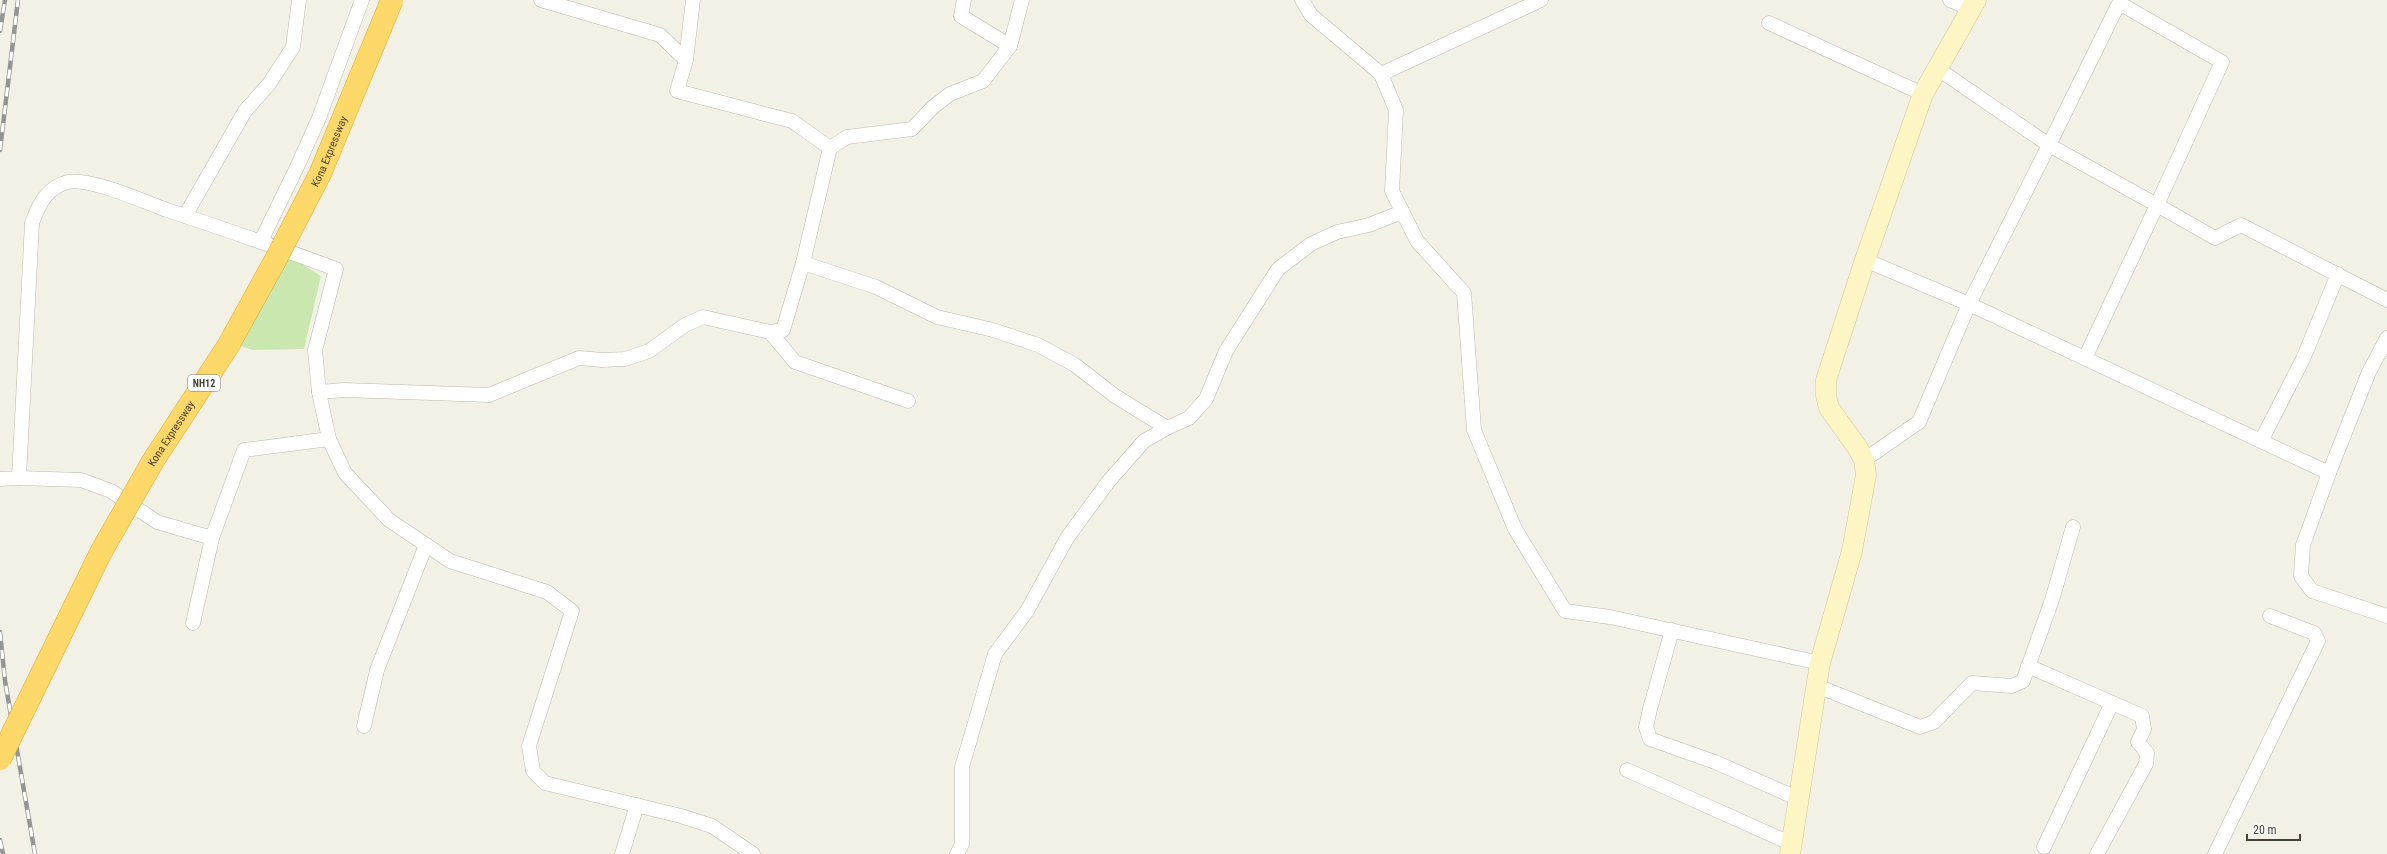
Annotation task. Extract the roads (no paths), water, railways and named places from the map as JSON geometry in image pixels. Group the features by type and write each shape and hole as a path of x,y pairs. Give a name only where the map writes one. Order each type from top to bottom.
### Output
{"highway":[{"name":"Kona Expressway","path":"0,759 101,552 153,461 228,346 276,259 320,174 392,0"}],"main road":[{"path":"1791,849 1820,663 1853,544 1866,476 1864,460 1857,447 1829,408 1826,395 1826,380 1865,260 1923,94 1974,5"}],"street":[{"path":"185,216 245,111 269,84 293,47 299,0"},
{"path":"261,241 319,118 362,0"},
{"path":"541,0 660,35 686,60"},
{"path":"693,0 686,60 676,91 792,121 830,148"},
{"path":"964,0 961,16 1010,46"},
{"path":"320,392 344,390 489,395 579,358 602,360 625,359 649,351 685,325 703,317 770,332 783,330 803,263 830,148 847,137 912,129 933,107 950,94 983,81 1010,46 1022,0"},
{"path":"1302,0 1311,15 1381,74 1396,110 1392,191 1418,241 1464,293 1474,430 1515,529 1566,611 1610,617 1820,663"},
{"path":"1381,74 1541,0"},
{"path":"1950,0 1974,5"},
{"path":"1864,460 1919,422 1969,304 2120,1 2222,62 2085,358"},
{"path":"1768,23 1923,94"},
{"path":"1938,69 2049,145 2215,238 2241,225 2387,300"},
{"path":"19,478 32,223 39,204 52,189 69,182 94,184 261,241 336,269 322,315 315,350 320,392 329,439 345,473 389,520 450,561 547,592 572,611 529,746 533,771 545,784 681,816 712,826 753,854"},
{"path":"957,854 962,844 962,767 995,654 1027,611 1068,538 1108,482 1144,441 1189,418 1206,399 1226,351 1278,269 1311,244 1337,232 1368,225 1402,212"},
{"path":"1865,260 1969,304 2329,473"},
{"path":"803,263 876,287 937,317 993,330 1038,345 1075,365 1115,396 1167,428"},
{"path":"2261,441 2303,359 2338,274"},
{"path":"770,332 795,362 908,401"},
{"path":"2387,338 2369,372 2329,473 2303,545 2301,576 2312,591 2387,616"},
{"path":"193,623 212,538 244,450 329,439"},
{"path":"0,479 19,478 81,480 111,490 157,522 212,538"},
{"path":"1817,686 1920,727 1934,722 1972,683 2012,686 2023,681 2052,600 2073,527"},
{"path":"364,726 376,670 426,545"},
{"path":"2215,854 2318,641 2314,633 2270,616"},
{"path":"1672,630 1646,727 1650,740 1714,762 1799,798"},
{"path":"2028,666 2142,716 2144,729 2138,742 2147,753 2146,764 2098,854"},
{"path":"2044,847 2112,703"},
{"path":"1627,770 1791,849"},
{"path":"622,854 637,805"}],"railway":[{"path":"0,31 5,0"},
{"path":"0,150 18,0"},
{"path":"0,632 5,681 35,854"},
{"path":"0,840 3,854"}]}
